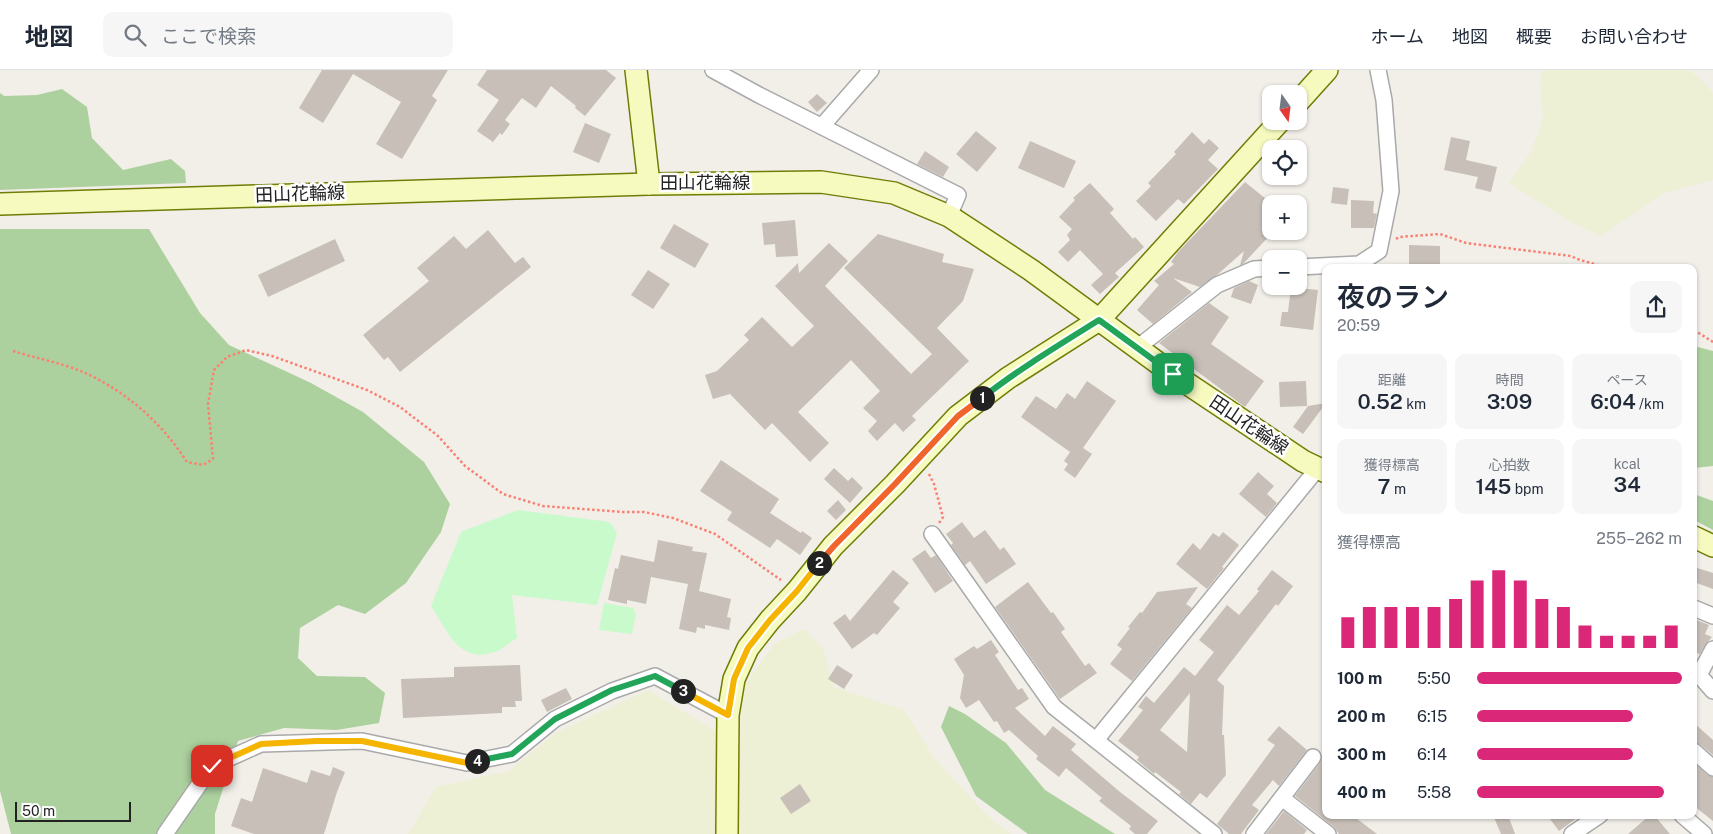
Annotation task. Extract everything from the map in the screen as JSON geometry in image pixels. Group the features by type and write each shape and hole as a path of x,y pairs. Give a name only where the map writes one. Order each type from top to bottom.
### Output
{"main road":[{"path":"636,70 649,184"},
{"path":"1308,91 1327,70"},
{"path":"727,834 728,715 734,679 748,648 834,546 958,416 1050,350 1099,320 1272,130"},
{"name":"田山花輪線","path":"0,204 649,184 821,182 894,193 949,216 1031,270 1173,374 1303,461 1322,470"},
{"path":"1697,539 1713,546"}],"street":[{"path":"713,70 958,194 949,216"},
{"path":"822,126 871,70"},
{"path":"1359,264 1379,251 1391,191 1384,100 1378,70"},
{"path":"1307,267 1322,266"},
{"path":"1138,348 1217,285 1254,269 1262,269"},
{"path":"1096,740 1322,470"},
{"path":"932,534 1054,707 1214,834"},
{"path":"1697,609 1713,616"},
{"path":"1713,649 1699,675 1713,691"},
{"path":"165,834 212,766 261,744 362,741 467,763 512,754 555,719 612,690 655,676 728,715"},
{"path":"1697,754 1713,768"},
{"path":"1254,834 1313,757"},
{"path":"1282,798 1328,834"},
{"path":"1572,834 1594,819"},
{"path":"1687,819 1704,834"}],"path":[{"path":"1379,251 1399,236 1440,234 1466,243 1571,256 1594,264"},
{"path":"1697,332 1713,342"},
{"path":"13,351 83,372 124,395 152,418 177,445 187,462 203,465 213,459 208,404 214,370 227,357 246,350 272,356 367,390 400,408 438,436 465,466 503,494 543,506 644,512 673,518 714,534 797,591"},
{"path":"920,457 934,484 943,518 932,534"}],"green space":[{"path":"1543,70 1689,70 1699,77 1713,93 1713,180 1664,193 1601,236 1569,221 1509,183 1530,153 1543,120 1540,80"},
{"path":"62,89 87,107 92,138 123,170 171,159 185,171 186,183 0,190 0,93 4,96 37,95"},
{"path":"0,229 149,229 200,313 229,345 311,383 363,412 424,462 450,504 441,532 406,583 365,614 338,605 300,628 298,658 317,676 365,677 385,693 379,723 337,730 284,728 238,741 215,814 215,834 11,834 0,791"},
{"path":"1697,347 1713,351 1713,466 1697,468"},
{"path":"1697,495 1713,501 1713,530 1697,522"},
{"path":"518,510 610,522 617,533 597,605 512,595 517,638 497,651 473,654 456,644 431,606 461,532"},
{"path":"604,603 633,608 636,614 632,634 599,630"},
{"path":"804,629 823,648 834,687 904,710 935,759 993,821 1011,834 736,834 736,763 742,689 774,644"},
{"path":"648,690 717,732 716,834 408,834 436,787 509,771 557,732"},
{"path":"949,706 965,714 1006,743 1045,790 1115,834 1028,834 976,796 941,727"}],"building":[{"path":"322,70 448,70 432,96 437,100 402,159 376,144 401,102 353,74 323,123 299,108"},
{"path":"487,70 606,70 616,78 585,116 575,108 576,106 551,86 536,108 522,98 505,120 510,124 502,135 500,133 493,142 477,131 499,100 477,85"},
{"path":"817,94 827,103 817,112 808,102"},
{"path":"585,123 611,134 599,163 573,152"},
{"path":"976,131 997,148 977,172 956,154"},
{"path":"1192,132 1204,144 1209,139 1219,148 1208,160 1218,169 1184,204 1178,199 1156,221 1136,201 1151,186 1148,183 1176,154 1174,152"},
{"path":"1451,137 1470,141 1466,160 1497,167 1491,192 1475,188 1478,177 1444,170"},
{"path":"1030,141 1076,161 1064,188 1018,168"},
{"path":"925,151 949,167 943,177 917,164"},
{"path":"1245,182 1262,196 1262,240 1265,240 1243,264 1240,265 1244,251 1200,287 1173,278 1192,292 1153,324 1137,310 1159,285 1154,281 1174,264 1171,262 1178,252"},
{"path":"1090,183 1114,209 1110,213 1133,239 1135,237 1144,247 1115,273 1119,277 1100,294 1091,285 1103,274 1080,250 1068,262 1058,252 1070,240 1067,235 1072,229 1059,217 1075,200 1073,198"},
{"path":"1333,187 1349,189 1347,205 1331,203"},
{"path":"1351,200 1374,201 1373,213 1377,214 1374,228 1351,228"},
{"path":"795,220 798,256 776,257 775,244 764,245 762,223"},
{"path":"674,224 709,244 695,268 660,248"},
{"path":"488,230 515,263 523,257 531,267 400,372 388,357 384,360 363,335 429,281 417,268 454,236 466,249"},
{"path":"878,234 944,254 942,262 974,269 963,301 937,328 969,361 912,416 916,420 903,432 895,423 877,441 868,431 877,421 863,408 880,391 851,360 798,412 829,443 810,462 772,423 765,430 730,394 713,399 705,375 717,371 749,340 744,335 762,317 792,347 814,326 775,286 798,263 799,273 829,243 848,261 825,286 911,374 932,354 844,268"},
{"path":"335,239 345,261 268,297 258,275"},
{"path":"1409,245 1440,246 1440,264 1409,264"},
{"path":"648,270 670,284 653,309 631,295"},
{"path":"1249,281 1258,285 1251,304 1231,297 1234,288"},
{"path":"1307,289 1318,290 1313,330 1280,326 1282,312 1288,312 1290,295 1307,295"},
{"path":"1209,303 1229,317 1211,344 1264,381 1245,407 1159,343"},
{"path":"1087,381 1116,401 1083,448 1092,454 1075,478 1064,470 1068,464 1064,461 1070,452 1021,417 1036,396 1056,409 1067,393 1075,399"},
{"path":"1306,381 1307,406 1280,407 1279,382"},
{"path":"1322,404 1322,408 1303,434 1293,427 1308,406"},
{"path":"721,460 779,499 770,513 812,538 800,555 777,539 770,548 727,520 732,512 700,491"},
{"path":"834,468 848,481 852,477 863,488 850,503 824,479"},
{"path":"1258,472 1274,486 1267,494 1277,503 1266,517 1239,494"},
{"path":"838,500 846,510 836,520 827,511"},
{"path":"962,522 974,538 985,530 1000,550 1004,547 1016,564 986,584 970,561 965,565 946,534"},
{"path":"1223,532 1239,545 1207,589 1176,564 1193,543 1200,550 1213,533 1219,537"},
{"path":"658,540 693,547 692,551 707,553 699,591 731,599 727,617 731,618 729,630 705,625 705,629 697,627 696,633 679,629 688,584 651,577 646,604 627,600 627,604 608,600 615,568 618,569 621,555 654,562"},
{"path":"925,550 931,558 936,555 953,581 935,593 912,559"},
{"path":"1697,568 1713,573 1713,589 1697,583"},
{"path":"893,570 909,583 893,602 900,608 877,635 874,633 852,649 833,623 845,614 850,621"},
{"path":"1272,570 1293,586 1278,606 1276,604 1217,680 1224,686 1222,735 1224,735 1226,775 1207,798 1200,793 1191,804 1179,794 1181,792 1155,772 1154,774 1137,760 1139,757 1118,741 1143,710 1138,707 1146,696 1154,703 1184,667 1195,676 1214,652 1199,640 1227,605 1239,615 1259,591 1257,589","holes":["1190,693 1187,752 1160,730"]},
{"path":"1028,582 1065,629 1061,632 1085,666 1089,663 1097,673 1060,699 995,607"},
{"path":"1198,587 1186,604 1192,608 1132,681 1110,664 1122,649 1117,645 1130,628 1128,627 1140,612 1142,613 1157,592"},
{"path":"1697,620 1709,625 1705,634 1712,637 1700,654 1697,653"},
{"path":"991,640 999,652 995,655 1018,690 1022,688 1029,699 1015,708 1045,736 1053,726 1076,744 1071,750 1120,792 1158,821 1147,834 1135,834 1129,829 1131,826 1099,801 1102,798 1066,768 1059,777 1036,759 1038,756 1009,730 1004,733 997,721 994,722 979,700 966,708 960,698 964,675 954,659 974,646 977,649"},
{"path":"520,665 522,701 515,701 516,707 502,707 502,713 403,718 401,679 454,677 454,667"},
{"path":"837,665 853,675 844,689 828,679"},
{"path":"566,688 572,699 547,712 541,700"},
{"path":"1279,726 1307,750 1279,786 1273,780 1252,805 1259,810 1241,834 1229,834 1217,824 1275,745 1267,740"},
{"path":"1697,726 1713,740 1713,755 1697,743"},
{"path":"1322,759 1322,817 1295,796"},
{"path":"1697,766 1707,775 1713,777 1713,821 1697,808"},
{"path":"333,767 345,772 324,834 254,834 231,826 241,798 252,802 263,768 307,783 311,770 330,776"},
{"path":"800,784 811,801 791,814 780,798"},
{"path":"1284,811 1307,830 1304,834 1266,834"},
{"path":"1324,819 1357,819 1377,834 1339,834"},
{"path":"1495,819 1509,819 1515,834 1501,834"},
{"path":"1550,819 1576,819 1559,831"},
{"path":"1645,819 1657,819 1670,834 1628,834"}],"route":[{"path":"212,766 261,744 316,741 362,741 467,763 512,754 555,719 612,690 655,676 728,715 734,679 748,648 834,546 958,416 1008,378 1099,320 1173,374"}]}
